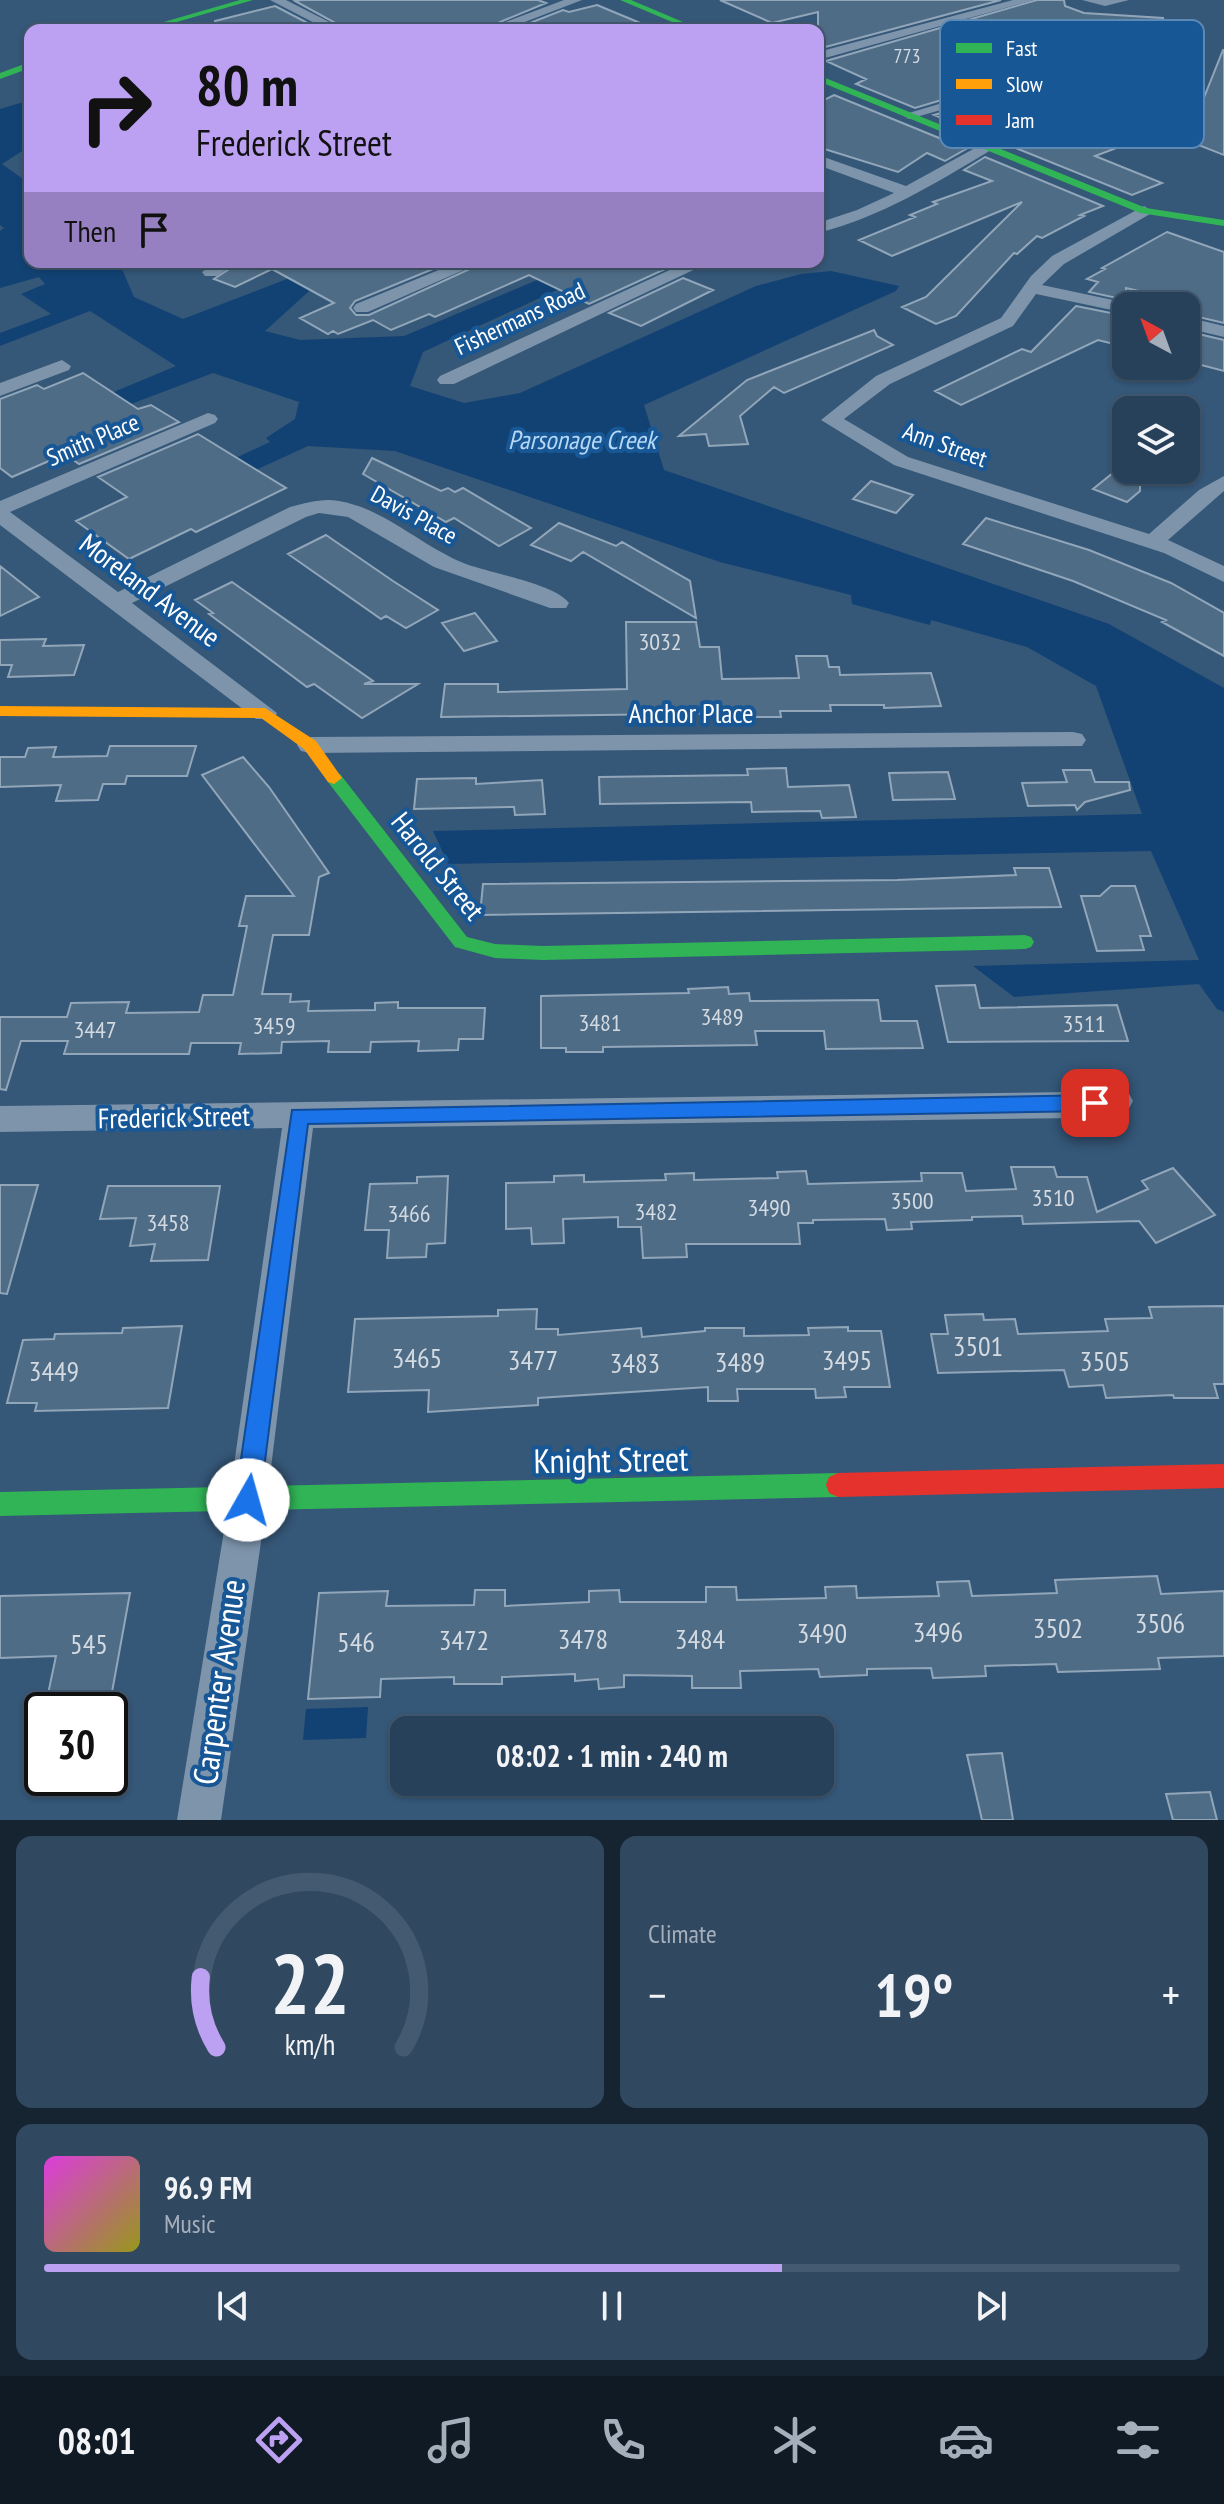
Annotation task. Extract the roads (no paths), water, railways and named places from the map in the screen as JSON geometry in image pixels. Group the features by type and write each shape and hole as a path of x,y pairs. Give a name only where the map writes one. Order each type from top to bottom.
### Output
{"street":[{"path":"162,24 249,0"},
{"path":"276,0 326,24"},
{"path":"508,24 576,0"},
{"path":"624,0 683,24"},
{"path":"953,20 1028,0"},
{"path":"1088,0 1123,0"},
{"path":"824,54 940,23"},
{"path":"0,76 24,67"},
{"path":"824,82 940,128"},
{"path":"909,115 940,106"},
{"path":"824,226 856,218 984,148"},
{"path":"988,148 1144,211 1224,223"},
{"path":"824,162 907,192"},
{"name":"Ann Street","path":"1144,211 1058,260 1037,280 1007,322 883,380 831,420 901,461 1172,548 1224,575"},
{"path":"211,272 218,268"},
{"path":"362,308 459,268"},
{"name":"Fishermans Road","path":"447,380 688,268"},
{"path":"1033,288 1112,305"},
{"path":"1200,326 1224,332"},
{"path":"0,390 62,366"},
{"name":"Smith Place","path":"0,509 208,419"},
{"path":"1152,543 1206,494 1224,482"},
{"name":"Davis Place","path":"116,602 298,512 322,505 363,514 441,562 527,588 558,603"},
{"name":"Moreland Avenue","path":"0,515 265,713"},
{"path":"0,711 265,713"},
{"name":"Harold Street","path":"265,713 310,745 367,824 461,942 470,947 489,951 594,951 1025,942"},
{"name":"Anchor Place","path":"310,745 1073,740"},
{"name":"Frederick Street","path":"0,1119 1074,1105 1117,1101"},
{"name":"Carpenter Avenue","path":"199,1820 248,1500 299,1116"},
{"name":"Knight Street","path":"0,1504 1224,1476"}],"water":[{"name":"Parsonage Creek","path":"24,102 24,150 2,164 24,180 24,268 124,268 122,269 134,297 183,319 315,268 327,268 317,284 265,331 300,340 404,336 566,268 605,268 423,352 410,386 464,403 520,393 756,286 801,274 831,271 899,286 896,291 644,405 664,470 1109,624 1224,688 1224,1012 1217,1009 1199,984 1014,997 973,966 1199,960 1151,851 448,864 433,831 1142,814 1096,686 1027,647 931,620 930,625 852,604 851,595 720,562 395,451 308,446 142,522 125,509 270,442 266,438 295,419 299,402 213,373 46,436 30,427 176,366 90,311 0,346 0,333 51,314 21,294 45,284 39,277 0,288 0,231 4,228 0,225 0,109"},
{"path":"368,1707 366,1738 303,1740 306,1709"}]}
